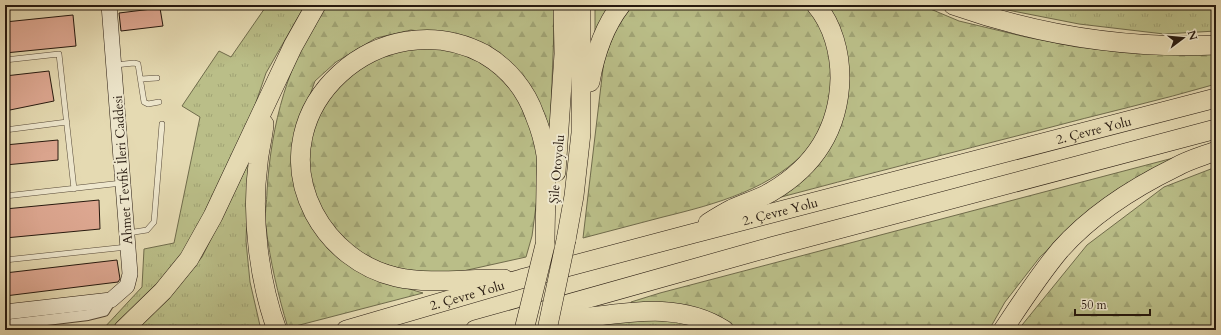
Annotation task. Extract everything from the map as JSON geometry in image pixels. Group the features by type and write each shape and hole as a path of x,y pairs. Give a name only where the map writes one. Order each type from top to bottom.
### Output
{"highway":[{"path":"123,330 163,292 189,259 213,216 266,107 293,46 316,5"},
{"name":"Şile Otoyolu","path":"524,330 545,245 555,188 564,54 563,5"},
{"name":"Şile Otoyolu","path":"547,330 574,196 581,133 581,5"},
{"path":"581,133 595,54 612,17 621,5"},
{"path":"691,234 730,210 771,192 799,171 819,150 835,118 840,92 840,62 833,36 816,5"},
{"path":"953,5 1024,27 1086,38 1140,45 1216,45"},
{"path":"521,280 480,278 443,282 395,277 363,264 336,244 325,231 309,202 302,169 302,140 307,122 322,91 341,69 358,56 376,46 402,38 429,37 449,40 465,44 493,59 513,77 524,91 540,130 546,156 545,245"},
{"name":"2. Çevre Yolu","path":"346,330 521,280 691,234 1216,98"},
{"path":"266,107 264,129 257,164 255,224 260,263 276,326"},
{"path":"475,330 771,247 1216,129"},
{"path":"1003,330 1022,301 1060,250 1094,218 1132,192 1177,166 1216,151"},
{"path":"498,324 645,311 693,316 724,330"}],"street":[{"name":"Ahmet Tevfik İleri Caddesi","path":"110,6 130,274 127,286 111,300"},
{"path":"5,312 111,300"},
{"path":"5,325 88,316 104,311 111,300"}],"lane":[{"path":"5,60 59,54 74,189"},
{"path":"114,65 136,63 139,68 144,102 148,104 159,102"},
{"path":"141,80 157,78"},
{"path":"5,130 67,122"},
{"path":"5,260 127,240 147,230 154,222 162,124"},
{"path":"5,196 123,183"}],"green space":[{"path":"267,5 305,5 266,73 253,111 186,253 114,330 99,330 103,329 142,287 144,249 174,243 200,117 182,106 219,51 231,57"},
{"path":"327,5 555,5 550,132 462,37 411,30 376,38 336,62 315,81 302,117 300,194 389,283 423,293 288,328 275,278 265,222 269,166 277,117 292,70 313,26"},
{"path":"595,5 611,5 595,37"},
{"path":"632,5 803,5 818,22 828,43 834,77 830,103 820,133 811,146 796,161 761,184 743,193 723,200 583,238 604,60 617,26"},
{"path":"826,5 921,5 959,21 1026,37 1077,47 1120,52 1171,54 1216,53 1216,84 770,200 845,102"},
{"path":"982,5 1216,5 1216,31 1164,34 1079,24"},
{"path":"436,44 491,64 515,91 533,126 541,168 532,236 526,257 454,273 411,272 372,260 340,239 320,212 311,183 309,156 312,133 328,96 375,54"},
{"path":"1177,157 1094,207 1040,257 1005,302 989,330 735,330 726,323 632,305 631,302 660,293"},
{"path":"249,162 246,241 250,282 261,330 134,330 170,296 202,257"},
{"path":"1216,167 1216,330 1018,330 1087,245 1164,187"},
{"path":"676,319 711,330 560,330 560,328 614,321"}],"building":[{"path":"160,8 163,26 121,31 119,13"},
{"path":"73,15 76,46 5,53 5,22"},
{"path":"49,71 54,101 5,111 5,76"},
{"path":"58,140 58,160 5,165 5,145"},
{"path":"99,200 100,229 5,238 5,209"},
{"path":"117,260 120,279 118,282 5,296 5,273"}]}
